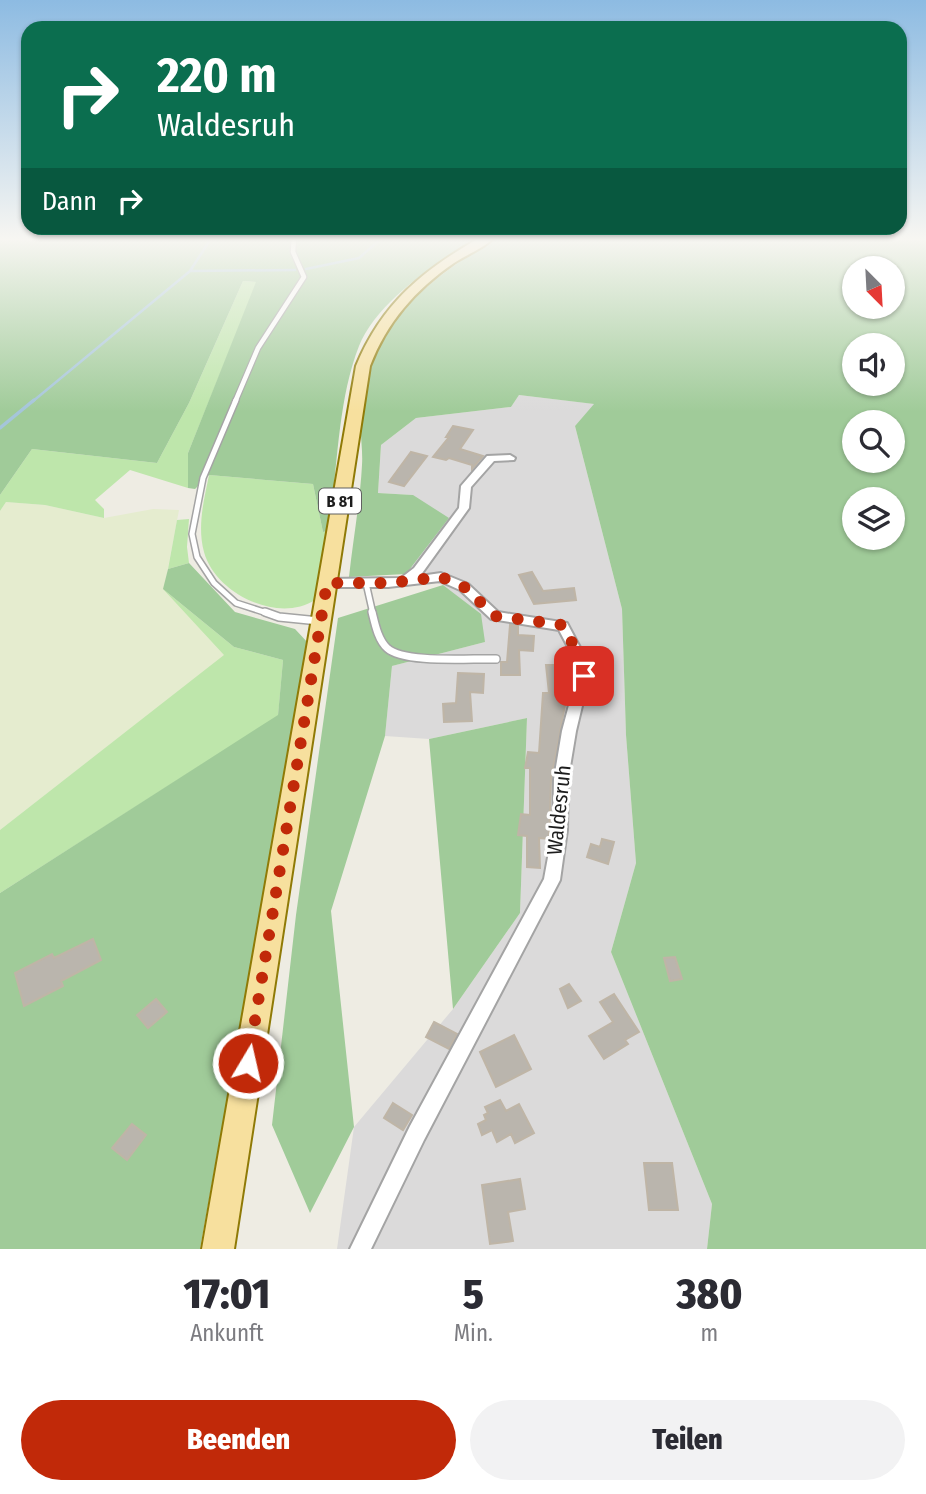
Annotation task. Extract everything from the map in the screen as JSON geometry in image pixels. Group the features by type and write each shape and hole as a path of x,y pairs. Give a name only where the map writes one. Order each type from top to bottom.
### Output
{"main road":[{"name":"B 81","path":"218,1249 358,388 373,340 406,295"}],"street":[{"path":"404,580 418,571 464,508 466,486 491,458 510,458"},
{"name":"Waldesruh","path":"327,583 441,577 464,587 495,616 563,625 585,668 569,731 561,779 560,830 552,880 417,1133 360,1249"}],"lane":[{"path":"292,295 258,348 203,478 192,534 197,557 214,583 236,603 279,617 321,621"},
{"path":"366,583 379,635 387,649 405,656 496,659"}],"shaded area":[{"path":"519,395 595,404 575,426 622,609 626,735 636,863 611,952 712,1204 707,1249 337,1249 354,1127 453,1009 520,913 527,718 429,739 385,736 392,666 485,642 443,585 406,574 413,495 378,493 381,445 416,418 511,407"}],"green space":[{"path":"0,295 237,295 189,403 157,463 32,449 0,495"},
{"path":"237,295 252,295 188,453 188,488 130,470 95,500 104,509 104,518 45,505 6,502 0,511 0,495 32,449 157,463 189,403"},
{"path":"251,295 398,295 368,329 352,366 340,428 328,531 323,532 313,484 209,475 195,489 188,488 188,453"},
{"path":"419,295 842,295 842,319 905,319 905,295 926,295 926,1249 707,1249 712,1204 611,952 636,863 626,735 622,609 575,426 594,404 519,395 511,407 416,418 381,445 378,493 413,495 449,518 406,574 349,577 361,479 361,422 366,388 374,359 387,333"},
{"path":"209,475 313,484 323,532 328,531 315,600 300,607 266,606 234,592 221,580 210,567 202,542 202,513"},
{"path":"6,502 45,505 104,518 153,509 179,510 164,589 225,655 0,830 0,511"},
{"path":"189,519 189,563 168,569 177,520"},
{"path":"189,563 235,612 295,629 309,644 200,1249 0,1249 0,893 278,715 283,660 234,647 163,589 168,569"},
{"path":"443,585 481,614 485,642 392,666 385,736 331,911 354,1127 310,1213 272,1125 296,915 338,618"},
{"path":"163,589 234,647 283,660 278,716 0,893 0,830 224,655"},
{"path":"527,718 520,913 453,1009 429,739"}],"building":[{"path":"453,426 473,430 460,449 483,456 472,469 472,465 449,458 446,460 433,457 449,437 446,437"},
{"path":"411,452 427,456 404,486 389,482"},
{"path":"532,572 543,591 574,588 576,600 534,604 519,575"},
{"path":"510,625 518,626 518,635 534,636 533,651 519,650 520,675 501,675 501,662 507,662"},
{"path":"546,665 568,665 570,679 551,779 549,839 539,838 540,868 527,867 527,836 518,835 521,814 530,815 530,768 525,768 528,752 539,753 543,693 549,693"},
{"path":"458,673 484,674 483,693 470,692 472,721 444,722 443,704 456,703"},
{"path":"602,839 614,842 608,864 587,857 591,844 600,847"},
{"path":"93,939 101,960 61,981 63,986 24,1006 15,973 52,954 54,958"},
{"path":"675,957 682,979 670,981 664,958"},
{"path":"569,984 581,1001 568,1008 560,989"},
{"path":"614,994 639,1032 625,1040 628,1044 604,1059 589,1036 613,1022 600,1002"},
{"path":"156,999 167,1012 148,1028 137,1015"},
{"path":"434,1022 457,1034 449,1049 426,1037"},
{"path":"514,1035 531,1069 496,1087 480,1052"},
{"path":"500,1100 506,1111 519,1104 534,1133 515,1143 511,1134 497,1142 492,1130 482,1135 478,1124 486,1120 484,1115 488,1113 485,1107"},
{"path":"393,1103 412,1115 403,1130 384,1118"},
{"path":"132,1124 146,1135 127,1160 112,1148"},
{"path":"644,1163 672,1163 678,1210 649,1210"},
{"path":"520,1179 525,1209 508,1212 513,1241 490,1244 482,1185"}],"waterway":[{"path":"32,402 161,295"},
{"path":"0,428 34,400"}],"route":[{"path":"248,1063 327,583 388,583 441,577 464,587 495,616 563,625 585,668 584,676"}]}
